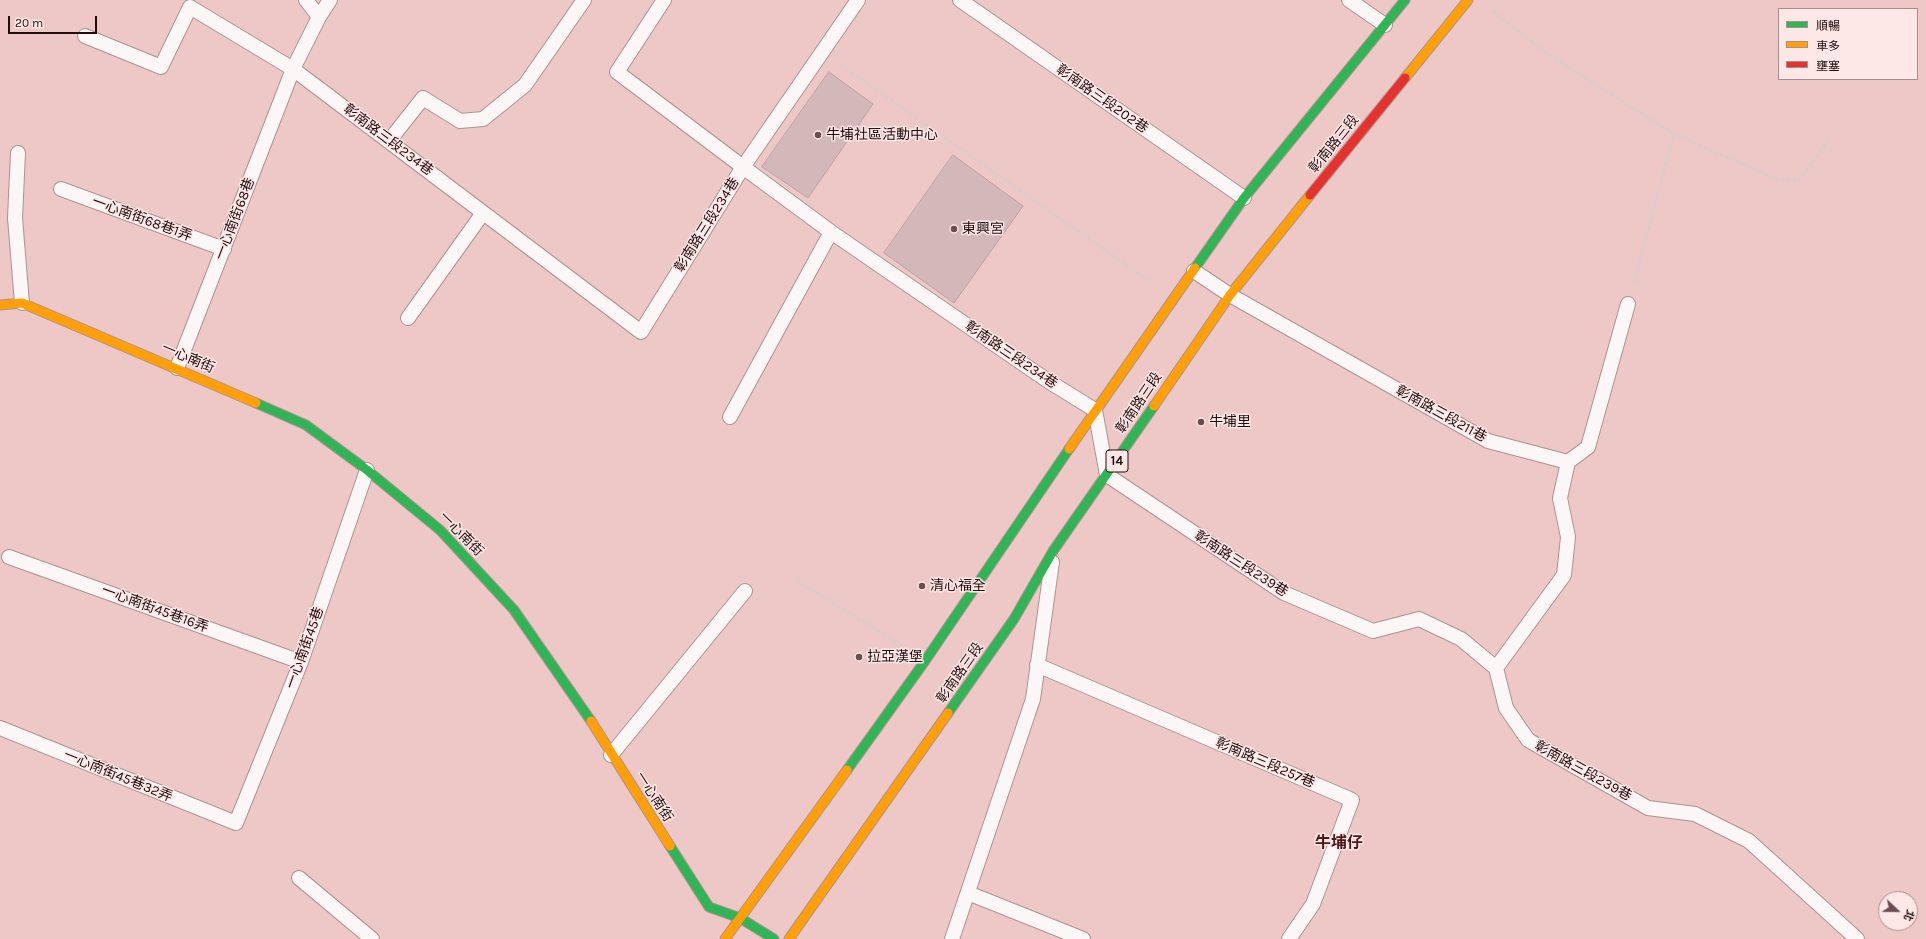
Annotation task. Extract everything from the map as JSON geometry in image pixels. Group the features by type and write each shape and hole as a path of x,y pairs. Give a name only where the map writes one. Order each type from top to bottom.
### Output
{"main road":[{"path":"725,939 925,660 1095,410 1244,198 1405,0"},
{"name":"彰南路三段","path":"789,939 1014,619 1053,551 1230,295 1468,0"},
{"name":"一心南街","path":"0,304 22,303 177,368 306,425 367,470 440,530 514,610 575,697 709,907 740,918 774,939"}],"lane":[{"path":"306,0 319,17"},
{"name":"一心南街68巷","path":"177,368 293,69 319,17 330,0"},
{"path":"389,141 423,98 460,121 483,119 525,85 584,0"},
{"path":"664,0 617,72 743,167 858,0"},
{"name":"彰南路三段202巷","path":"960,0 1244,198"},
{"path":"1349,0 1385,25"},
{"name":"彰南路三段234巷","path":"85,36 160,67 190,7 293,69 641,332 743,167 831,232 1048,381 1095,410"},
{"path":"18,153 15,218 22,303"},
{"name":"一心南街68巷1弄","path":"61,189 224,249"},
{"path":"408,318 483,213"},
{"path":"730,417 831,232"},
{"name":"彰南路三段211巷","path":"1194,271 1230,295 1488,441 1568,462"},
{"path":"1496,668 1564,575 1568,537 1560,498 1568,462 1588,447 1628,304"},
{"path":"1095,410 1107,475"},
{"name":"一心南街45巷","path":"236,823 301,662 367,470"},
{"name":"彰南路三段239巷","path":"1107,475 1284,593 1373,631 1419,619 1462,639 1496,668 1506,708 1528,740 1648,808 1695,814 1749,841 1857,939"},
{"path":"952,939 1033,699 1053,551"},
{"name":"一心南街45巷16弄","path":"9,557 301,662"},
{"path":"611,755 745,591"},
{"name":"彰南路三段257巷","path":"1038,665 1352,800 1313,904 1290,939"},
{"name":"一心南街45巷32弄","path":"0,728 236,823"},
{"path":"299,878 372,939"},
{"path":"968,893 1082,939"}],"path":[{"path":"1490,9 1548,54 1674,134 1776,178 1799,181 1829,139"},
{"path":"822,52 1174,298"},
{"path":"1628,304 1674,134"},
{"path":"796,580 925,660"}],"building":[{"name":"牛埔社區活動中心","path":"829,72 873,104 808,198 762,167"},
{"name":"東興宮","path":"953,155 1023,206 954,303 884,253"}],"traffic: fast":[{"path":"1195,268 1244,198 1405,0"},
{"path":"256,403 306,425 367,470 440,530 514,610 591,721"},
{"path":"948,713 1014,619 1053,551 1154,406"},
{"path":"847,770 925,661 1069,449"},
{"path":"670,846 709,907 740,918 774,939"}],"traffic: slow":[{"path":"1405,78 1468,0"},
{"path":"1154,406 1230,295 1310,195"},
{"path":"1069,449 1195,268"},
{"path":"0,305 22,303 256,403"},
{"path":"789,939 948,713"},
{"path":"591,721 670,846"},
{"path":"725,939 847,770"}],"traffic: jam":[{"path":"1310,195 1405,78"}],"place":[{"name":"牛埔社區活動中心","path":"818,135"},
{"name":"東興宮","path":"954,229"},
{"name":"牛埔里","path":"1201,422"},
{"name":"清心福全","path":"922,586"},
{"name":"拉亞漢堡","path":"859,657"}],"district":[{"name":"牛埔仔","path":"1339,843"}]}
